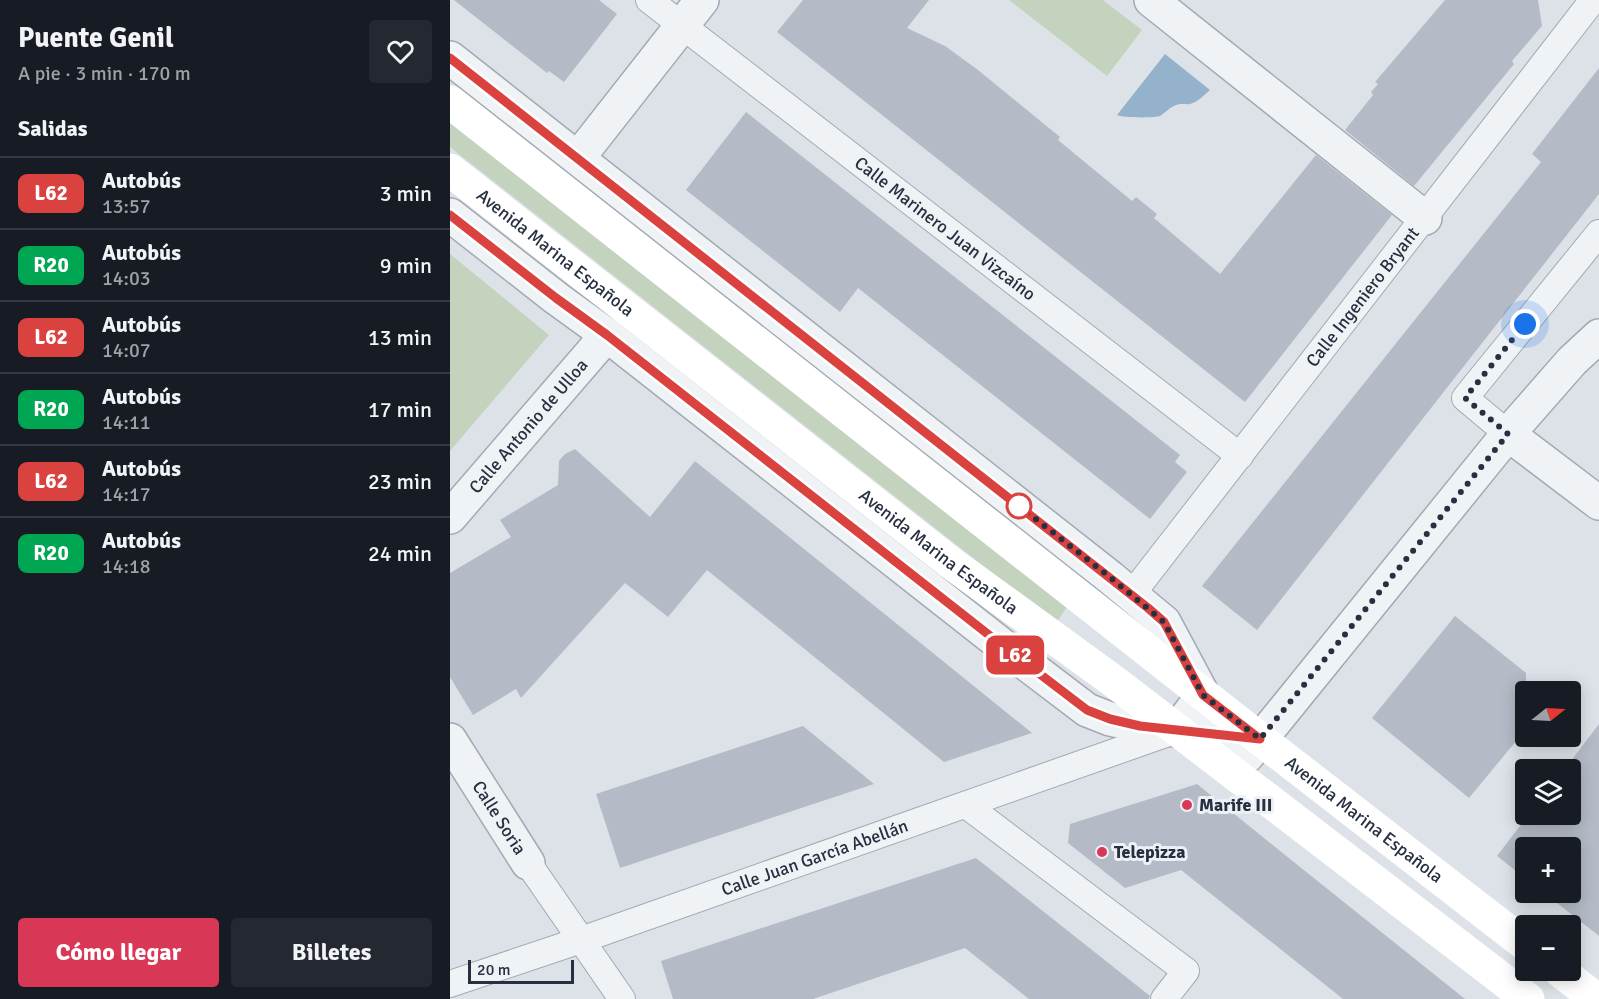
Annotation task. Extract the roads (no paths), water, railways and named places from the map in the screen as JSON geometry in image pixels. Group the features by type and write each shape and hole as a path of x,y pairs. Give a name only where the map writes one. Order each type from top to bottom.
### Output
{"main road":[{"name":"Avenida Marina Española","path":"450,102 1203,695 1515,936"},
{"name":"Avenida Marina Española","path":"450,170 951,563 1177,730"},
{"path":"1177,730 1528,999"}],"street":[{"name":"Calle Marinero Juan Vizcaíno","path":"649,0 1240,456"},
{"path":"578,158 702,0"},
{"path":"1151,0 1425,218"},
{"name":"Calle Ingeniero Bryant","path":"1132,594 1590,6"},
{"name":"Avenida Marina Española","path":"450,58 1132,594 1164,622 1203,695"},
{"name":"Avenida Marina Española","path":"450,215 1087,710 1110,719 1140,726 1177,730"},
{"path":"1599,233 1465,398 1508,434 1599,503"},
{"name":"Calle Antonio de Ulloa","path":"450,517 607,335"},
{"path":"1233,773 1508,434 1572,360 1599,336"},
{"path":"951,563 1003,646"},
{"path":"1177,730 1203,695"},
{"path":"1177,730 1260,739"},
{"name":"Calle Juan García Abellán","path":"450,984 1177,730"},
{"name":"Calle Soria","path":"450,740 528,863"},
{"path":"966,805 1186,971 1164,999"},
{"path":"528,863 622,999"}],"water":[{"path":"1165,54 1210,90 1196,102 1176,105 1160,116 1117,115"}],"place":[{"name":"Marife III","path":"1187,805"},
{"name":"Telepizza","path":"1102,852"}]}
